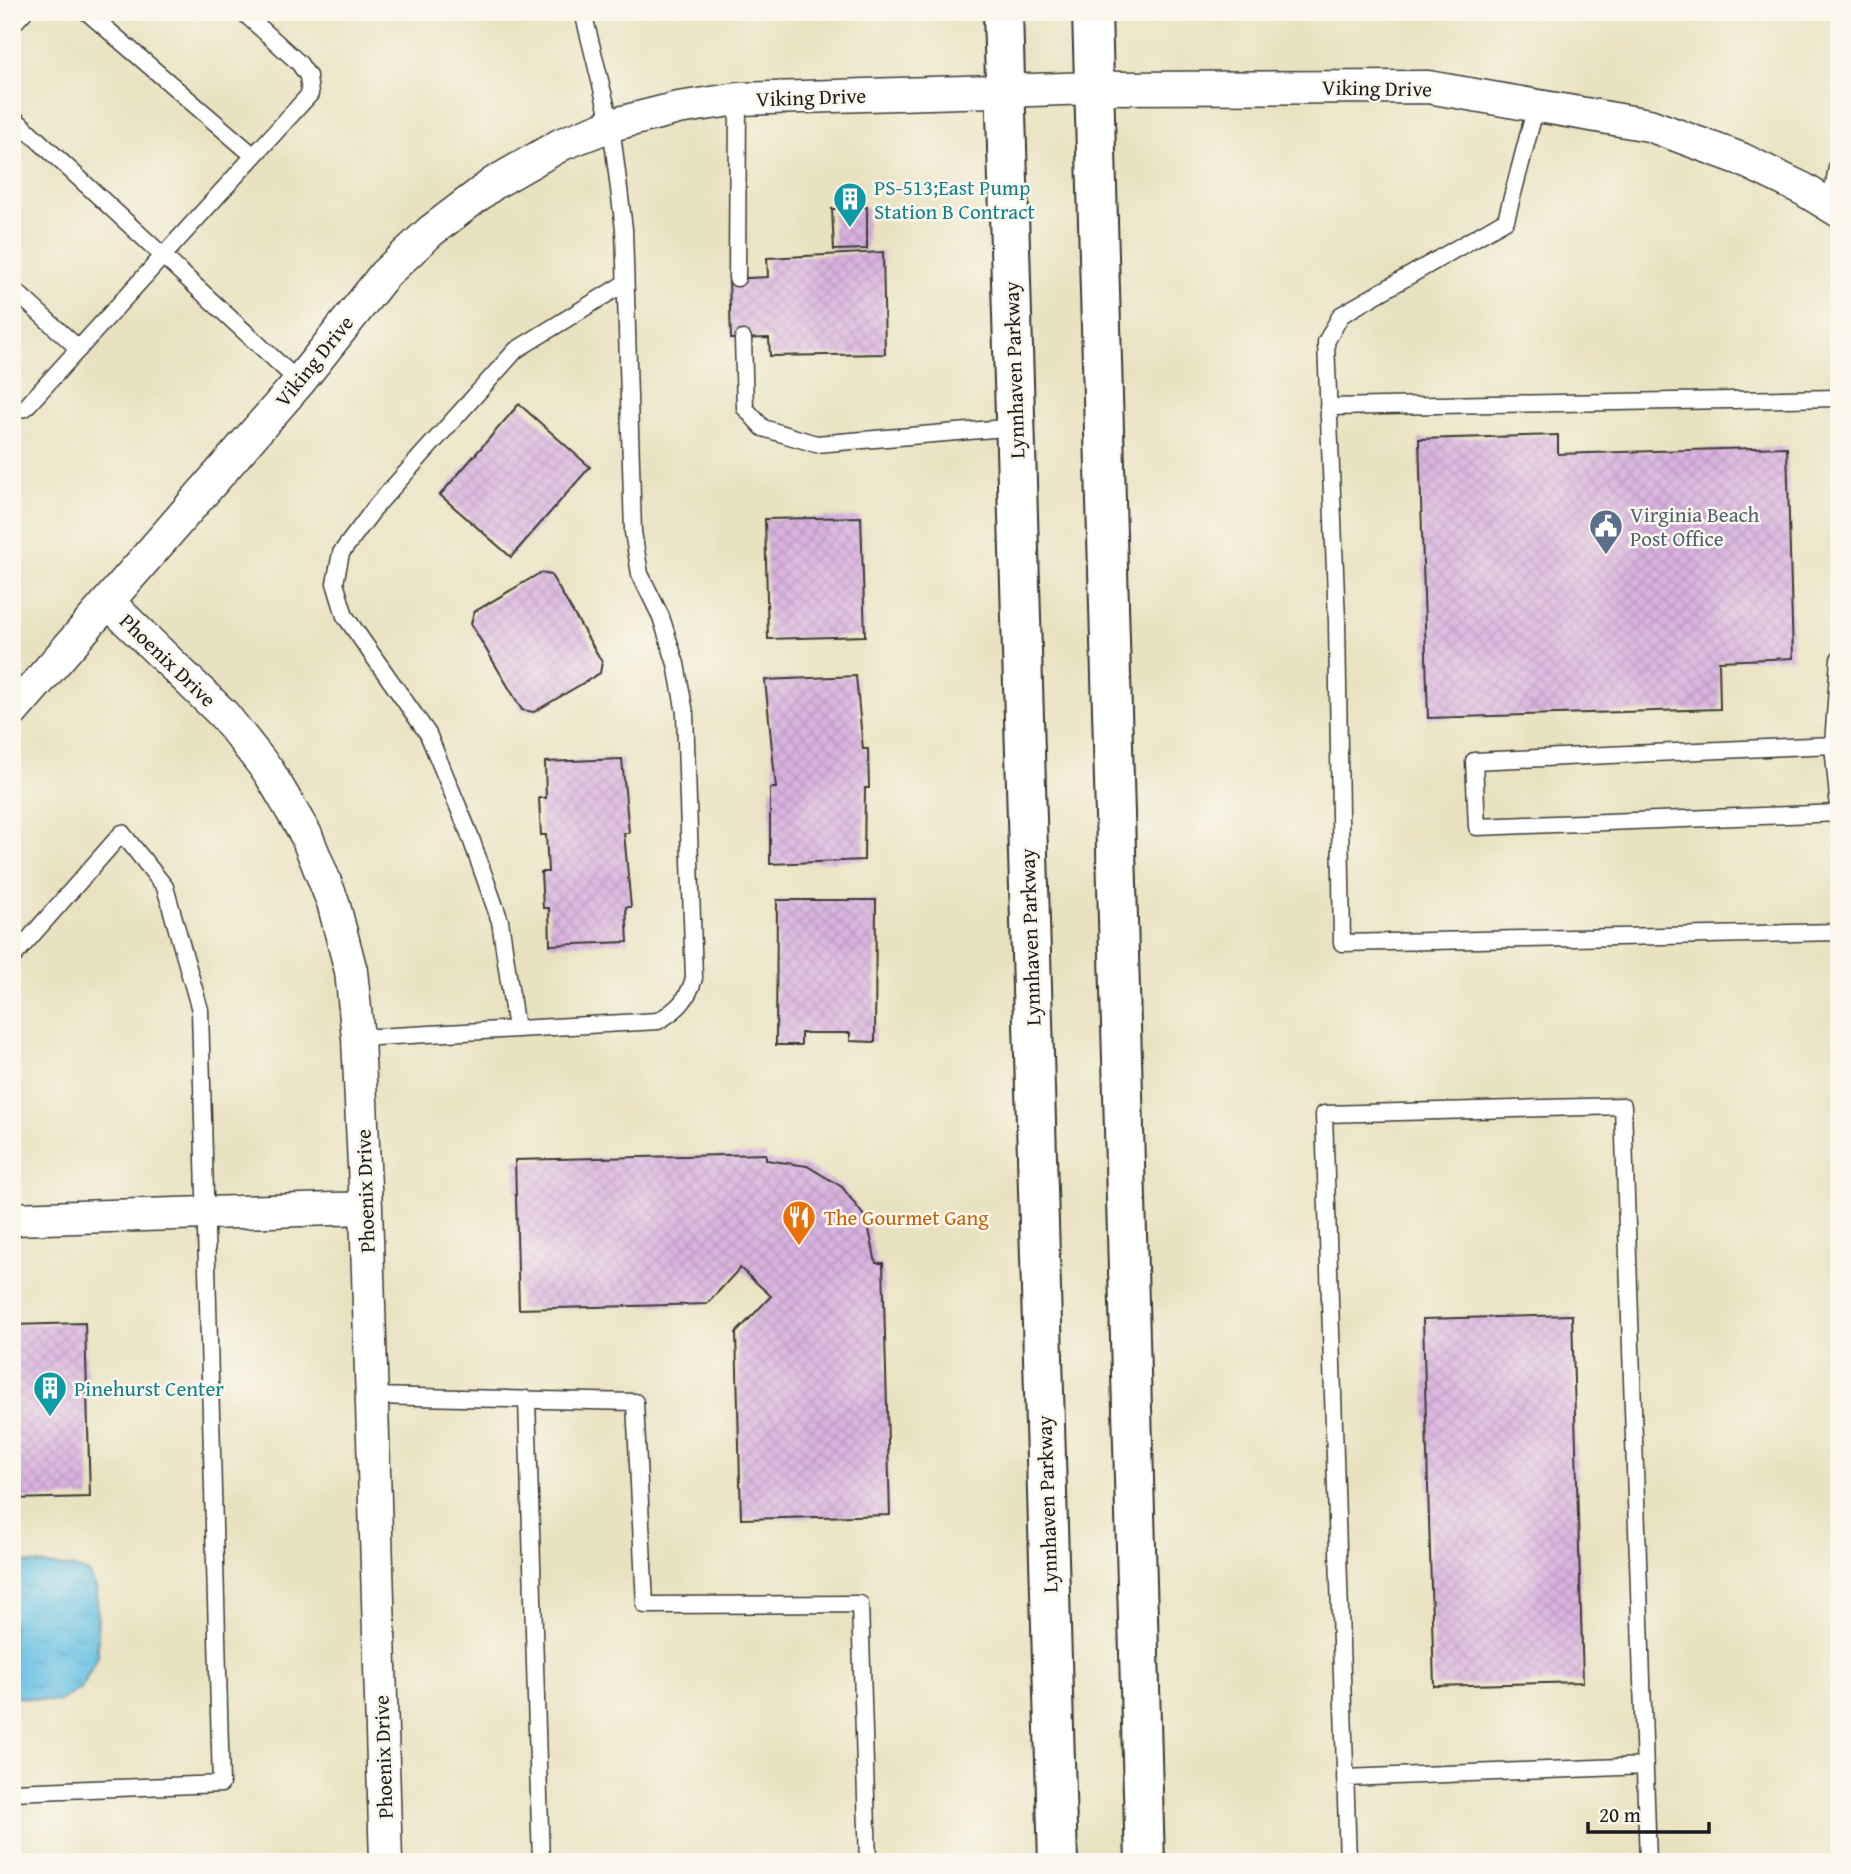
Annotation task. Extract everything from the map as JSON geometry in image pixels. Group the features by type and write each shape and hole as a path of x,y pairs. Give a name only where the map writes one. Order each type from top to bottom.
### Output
{"main road":[{"name":"Lynnhaven Parkway","path":"1003,12 1058,1862"},
{"path":"1092,12 1145,1862"}],"street":[{"name":"Viking Drive","path":"12,712 299,382 385,274 431,231 494,183 562,144 611,125 678,108 738,99 1094,88 1428,87 1649,125 1741,159 1834,208"},
{"name":"Phoenix Drive","path":"108,602 224,715 269,772 306,835 333,902 348,960 358,1038 366,1208 386,1862"},
{"path":"12,1219 366,1208"}],"lane":[{"path":"12,25 24,12"},
{"path":"87,12 254,156"},
{"path":"12,410 25,408 310,94 308,76 299,63 243,12"},
{"path":"358,1038 658,1021 678,1010 690,991 694,978 684,712 676,664 661,617 640,574 633,532 624,229 611,125 583,12"},
{"path":"737,278 738,99"},
{"path":"1536,106 1506,220 1341,316 1326,342 1338,648 1342,943 1839,932"},
{"path":"12,116 299,382"},
{"path":"1834,208 1839,157"},
{"path":"516,1029 500,921 469,833 428,734 345,616 335,583 341,553 377,505 516,350 625,283"},
{"path":"12,288 79,349"},
{"path":"743,339 745,408 763,428 816,444 1016,427"},
{"path":"1328,407 1839,398"},
{"path":"1839,659 1833,745 1839,808"},
{"path":"1833,745 1474,761 1477,827 1839,813"},
{"path":"12,958 122,833 165,887 200,1010 208,1212 221,1784 12,1792"},
{"path":"1348,1862 1324,1114 1623,1105 1648,1862"},
{"path":"372,1396 635,1402 645,1605 860,1604 868,1862"},
{"path":"527,1399 541,1862"},
{"path":"1345,1778 1645,1766"}],"water":[{"path":"17,1562 74,1568 89,1573 97,1591 98,1656 81,1688 58,1702 12,1696 12,1564"}],"building":[{"name":"PS-513;East Pump Station B Contract","path":"867,207 867,249 834,250 832,209"},
{"path":"883,252 885,354 770,356 769,338 731,339 729,279 768,277 767,258"},
{"path":"519,404 590,467 511,557 440,495"},
{"name":"Virginia Beach Post Office","path":"1558,435 1558,454 1787,447 1793,658 1719,661 1720,709 1428,718 1419,439"},
{"path":"861,517 865,636 768,639 765,519"},
{"path":"540,573 551,575 602,662 600,673 534,712 522,710 471,624 474,612"},
{"path":"856,676 863,749 868,749 869,788 865,788 864,860 770,864 770,788 776,788 765,680"},
{"path":"622,759 629,833 624,833 631,907 626,907 628,942 550,945 549,908 543,908 541,872 548,872 546,835 541,835 539,798 546,798 545,762"},
{"path":"777,900 876,900 875,1042 850,1041 850,1033 801,1033 801,1045 776,1045"},
{"path":"766,1154 766,1160 807,1166 842,1187 867,1220 876,1263 883,1263 890,1515 741,1519 736,1333 771,1296 740,1268 707,1304 519,1309 515,1160"},
{"path":"1572,1315 1583,1682 1434,1686 1423,1319"},
{"name":"Pinehurst Center","path":"85,1323 90,1497 12,1499 12,1325"}],"place":[{"name":"PS-513;East Pump Station B Contract","path":"850,229"},
{"name":"Virginia Beach Post Office","path":"1606,556"},
{"name":"The Gourmet Gang","path":"799,1247"},
{"name":"Pinehurst Center","path":"50,1418"}]}
